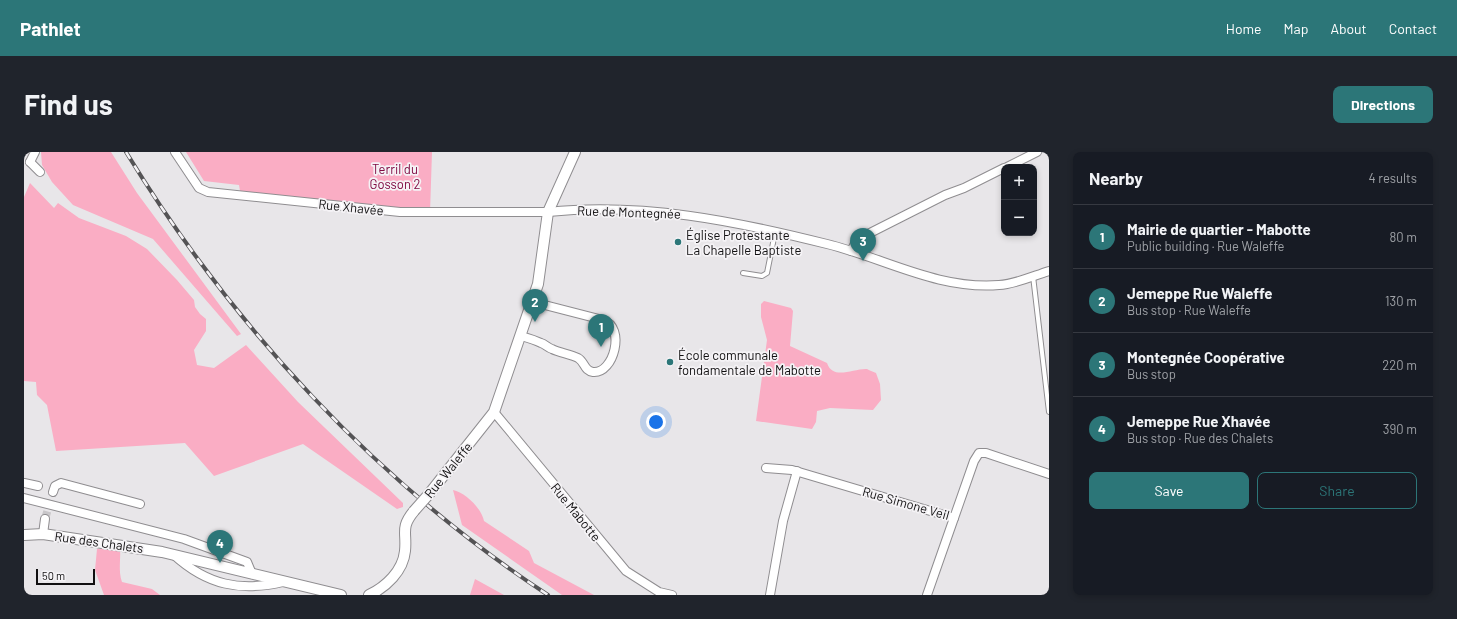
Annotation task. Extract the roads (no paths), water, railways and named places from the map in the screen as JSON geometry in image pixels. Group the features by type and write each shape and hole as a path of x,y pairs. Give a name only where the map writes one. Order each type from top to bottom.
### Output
{"street":[{"path":"35,152 27,162 40,172"},
{"name":"Rue Xhavée","path":"175,152 199,188 208,192 400,212 548,212"},
{"name":"Rue Waleffe","path":"369,595 380,590 390,580 401,565 405,552 406,521 494,412 538,284 548,212 575,152"},
{"path":"1013,164 1036,152"},
{"path":"851,251 856,242 862,237 944,195 964,188 1001,170"},
{"name":"Rue de Montegnée","path":"548,212 569,210 674,213 775,232 828,244 931,278 972,285 1001,285 1049,272"},
{"path":"521,336 542,343 550,349 579,359 591,372 602,370 609,363 616,339 615,331 611,324 603,320 533,302"},
{"name":"Rue Mabotte","path":"494,412 626,571 659,592 672,595"},
{"name":"Rue Simone Veil","path":"766,468 797,471 954,518 974,460 979,453 986,453 1049,474"},
{"path":"770,595 783,521 797,471"},
{"path":"24,483 38,486"},
{"path":"53,492 55,486 61,483 140,504"},
{"path":"24,498 184,539 247,562 252,574"},
{"path":"927,595 954,518"},
{"path":"43,534 46,519"},
{"name":"Rue des Chalets","path":"24,535 43,534 173,554 341,595"},
{"name":"Rue des Chalets","path":"173,554 194,571 216,581 252,587 284,582"}],"lane":[{"path":"742,273 762,276 767,273 775,232"},
{"path":"1034,276 1049,412"}],"tunnel":[{"path":"45,519 53,492"}],"railway":[{"path":"126,152 168,217 213,279 261,339 313,397 367,451 425,503 485,551 548,595"}],"place":[{"name":"Église Protestante La Chapelle Baptiste","path":"678,242"},
{"name":"Montegnée Coopérative","path":"863,261"},
{"name":"Jemeppe Rue Waleffe","path":"535,322"},
{"name":"Mairie de quartier - Mabotte","path":"601,347"},
{"name":"École communale fondamentale de Mabotte","path":"670,362"},
{"name":"Jemeppe Rue Xhavée","path":"220,563"}],"park label":[{"name":"Terril du Gosson 2","path":"395,176"}]}
